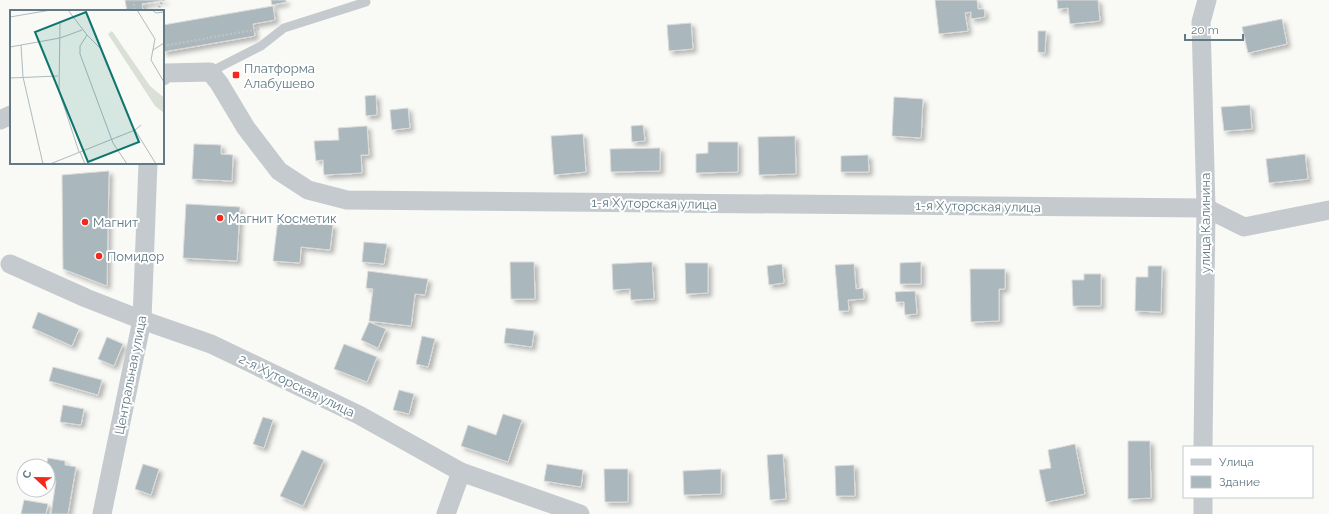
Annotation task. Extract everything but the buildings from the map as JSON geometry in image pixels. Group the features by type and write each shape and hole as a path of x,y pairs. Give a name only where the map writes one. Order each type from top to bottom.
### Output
{"street":[{"name":"улица Калинина","path":"1203,446 1206,208 1201,22 1207,0"},
{"name":"1-я Хуторская улица","path":"210,72 219,83 246,128 279,171 308,190 347,200 1206,208"},
{"path":"164,74 165,73 210,72"},
{"path":"0,120 10,115"},
{"name":"Центральная улица","path":"102,514 142,320 148,164"},
{"path":"1206,208 1244,227 1329,210"},
{"name":"2-я Хуторская улица","path":"10,264 86,298 142,320 211,344 359,415 461,472 580,514"},
{"path":"446,514 461,472"},
{"path":"1203,498 1203,514"}],"lane":[{"path":"210,72 261,46 284,28 366,2"}],"path":[{"path":"134,0 135,10"},
{"path":"157,10 162,0"},
{"path":"164,46 254,30"}],"place":[{"name":"Платформа Алабушево","path":"236,75"},
{"name":"Магнит Косметик","path":"220,218"},
{"name":"Магнит","path":"85,222"},
{"name":"Помидор","path":"99,256"}]}
